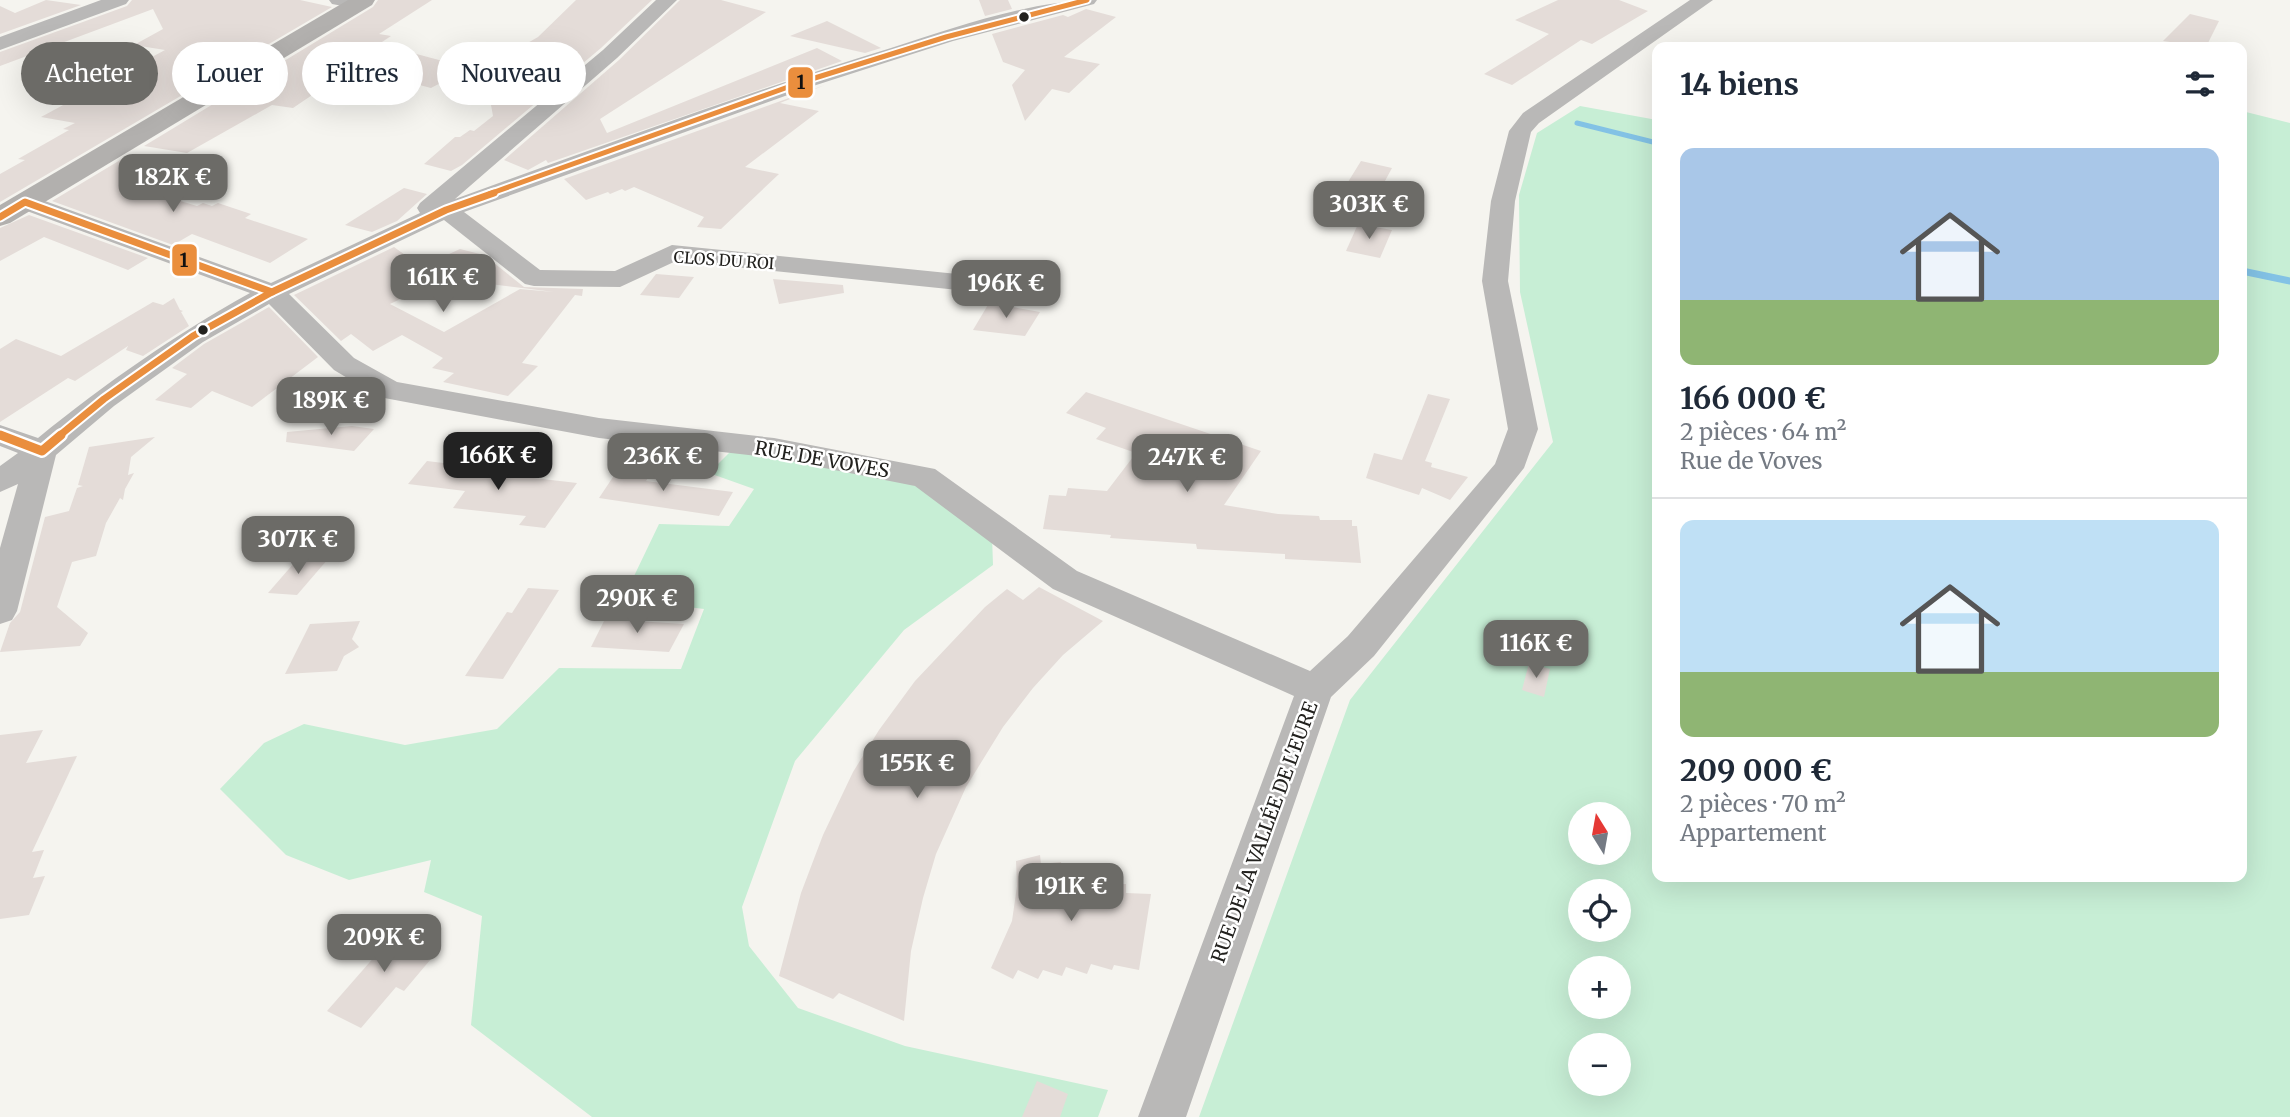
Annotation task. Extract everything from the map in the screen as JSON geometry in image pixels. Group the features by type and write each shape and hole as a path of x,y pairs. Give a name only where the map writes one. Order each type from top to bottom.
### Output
{"main road":[{"path":"0,217 354,1"}],"street":[{"path":"0,44 119,0"},
{"path":"437,215 427,209 610,54 667,0"},
{"name":"RUE DE LA VALLÉE DE L'EURE","path":"1162,1117 1315,689 1361,646 1509,468 1523,429 1495,281 1503,201 1520,131 1531,118 1703,0"},
{"path":"0,481 42,451 145,368 193,336 272,292 437,215 802,82 946,37 1075,1"},
{"path":"25,202 272,292"},
{"name":"CLOS DU ROI","path":"437,215 534,278 620,279 672,253 987,285"},
{"name":"RUE DE VOVES","path":"272,292 344,364 389,390 599,428 774,449 924,477 1065,580 1315,689"},
{"path":"0,435 42,451"},
{"path":"0,611 42,451"}],"green space":[{"path":"1580,106 1652,119 1652,882 2247,882 2247,112 2290,123 2290,1117 1199,1117 1350,700 1553,442 1520,292 1519,195 1537,133"},
{"path":"733,449 883,475 925,489 992,536 993,565 904,630 795,761 742,907 749,946 798,1008 905,1046 1108,1090 1098,1117 592,1117 471,1025 482,916 424,892 431,860 349,880 286,855 220,789 264,743 304,724 405,745 497,729 559,668 681,669 704,609 623,599 659,524 729,526 754,489 709,473"}],"building":[{"path":"46,0 81,5 0,34 0,6 15,13"},
{"path":"132,0 300,0 332,7 272,42 172,42 172,101 0,202 0,174 25,160 18,159 69,130 63,129 75,123 41,117 63,105 158,105 158,54 165,50 158,49 158,42 139,42 163,29 153,9 64,42 28,42 127,6"},
{"path":"378,0 432,0 379,34 391,36 382,42 315,42 373,7"},
{"path":"576,0 652,0 586,61 586,42 529,42"},
{"path":"680,0 721,0 766,12 600,119 607,133 817,48 842,61 548,163 546,160 528,170 504,160 567,105 586,105 586,89"},
{"path":"979,0 1008,0 1012,9 985,16"},
{"path":"1558,0 1619,0 1648,11 1592,44 1581,40 1512,85 1484,74 1549,34 1515,20"},
{"path":"1086,9 1116,17 1064,57 1100,64 1069,93 1052,89 1025,121 1012,85 1025,70 1003,62 992,34 1063,15 1068,17"},
{"path":"2190,14 2219,21 2208,42 2163,41"},
{"path":"827,21 881,48 865,53 790,36"},
{"path":"21,44 21,58 0,66 0,52"},
{"path":"302,50 302,102 293,108 272,105 288,105 288,59"},
{"path":"423,56 437,59 437,85 431,88 423,86"},
{"path":"825,85 780,103 819,111 745,167 779,174 721,229 697,227 704,217 634,187 586,200 564,179"},
{"path":"212,105 272,105 187,153 144,146"},
{"path":"491,105 533,105 462,165 451,171 424,164 455,137 460,137 470,130 474,131 493,116"},
{"path":"122,159 158,172 134,187 197,206 203,203 212,206 218,203 251,214 245,218 308,239 270,263 192,234 173,245 52,201"},
{"path":"1361,161 1392,168 1379,192 1350,185 1352,183 1348,182"},
{"path":"404,188 427,194 397,221 372,232 345,225"},
{"path":"29,215 148,258 128,270 44,237 0,261 0,228"},
{"path":"1358,224 1392,230 1380,258 1346,251"},
{"path":"394,247 408,257 414,270 460,249 484,255 524,287 583,289 582,296 575,295 522,363 538,366 508,396 443,382 454,373 432,368 443,358 402,335 373,351 351,334 341,341 294,295","holes":["417,275 554,292 520,289 444,332 390,304 423,288"]},
{"path":"656,274 694,277 679,298 640,295"},
{"path":"773,279 843,285 844,293 779,304"},
{"path":"174,298 189,326 143,356 126,350 128,346 75,381 68,378 0,422 0,349 16,339 61,356 153,302 163,305"},
{"path":"989,303 1040,312 1025,336 973,330"},
{"path":"269,307 318,357 252,407 212,391 191,408 155,400 187,374 172,368 204,344"},
{"path":"1086,392 1261,451 1224,505 1278,514 1319,516 1320,520 1352,520 1352,526 1357,526 1361,563 1285,559 1285,554 1197,549 1196,544 1110,538 1111,535 1043,529 1049,495 1066,496 1068,488 1107,491 1136,453 1096,439 1106,428 1066,413"},
{"path":"1428,394 1450,399 1425,461 1432,463 1431,467 1468,477 1450,500 1422,488 1419,495 1366,478 1374,453 1402,460"},
{"path":"352,426 374,429 354,451 286,442 287,432"},
{"path":"155,437 131,457 128,475 134,473 125,489 123,500 120,498 106,523 96,556 72,562 57,607 88,633 80,646 0,652 10,623 20,612 45,517 69,511 77,488 83,486 78,485 89,447"},
{"path":"427,461 476,467 473,471 577,483 545,528 519,525 526,516 453,508 465,491 408,484"},
{"path":"621,465 654,468 646,481 733,492 719,516 599,498"},
{"path":"273,524 322,531 302,554 252,547"},
{"path":"301,555 328,559 297,595 268,593"},
{"path":"1039,587 1103,621 1063,655 1033,688 1003,727 966,787 936,854 923,898 911,951 904,1021 839,993 833,999 779,976 801,893 823,835 853,772 879,730 915,681 985,607 1007,589 1023,600"},
{"path":"528,588 559,590 503,679 465,676 507,612 512,613"},
{"path":"605,619 684,624 669,652 591,647"},
{"path":"360,621 352,639 359,647 344,656 337,671 285,674 310,624"},
{"path":"1529,663 1550,669 1544,697 1522,690"},
{"path":"43,730 26,763 77,756 32,852 44,850 33,878 45,876 29,915 0,919 0,735"},
{"path":"1040,855 1041,864 1061,862 1062,870 1082,869 1083,875 1103,875 1103,884 1126,884 1126,893 1151,894 1139,970 1114,965 1112,970 1091,964 1087,974 1066,967 1062,976 1043,970 1038,979 1018,970 1013,979 991,968 1012,921 1017,886 1016,861"},
{"path":"389,922 441,947 404,991 396,987 361,1028 327,1011 383,947 371,942"},
{"path":"1037,1081 1068,1094 1060,1117 1022,1117"}],"waterway":[{"path":"1577,123 1652,142"},
{"path":"2247,272 2290,281"}],"transit line":[{"name":"1","path":"0,435 42,451 104,399 193,336 272,292 446,210 802,82 946,37 1087,0"},
{"name":"1","path":"0,217 25,202 272,292"}]}
